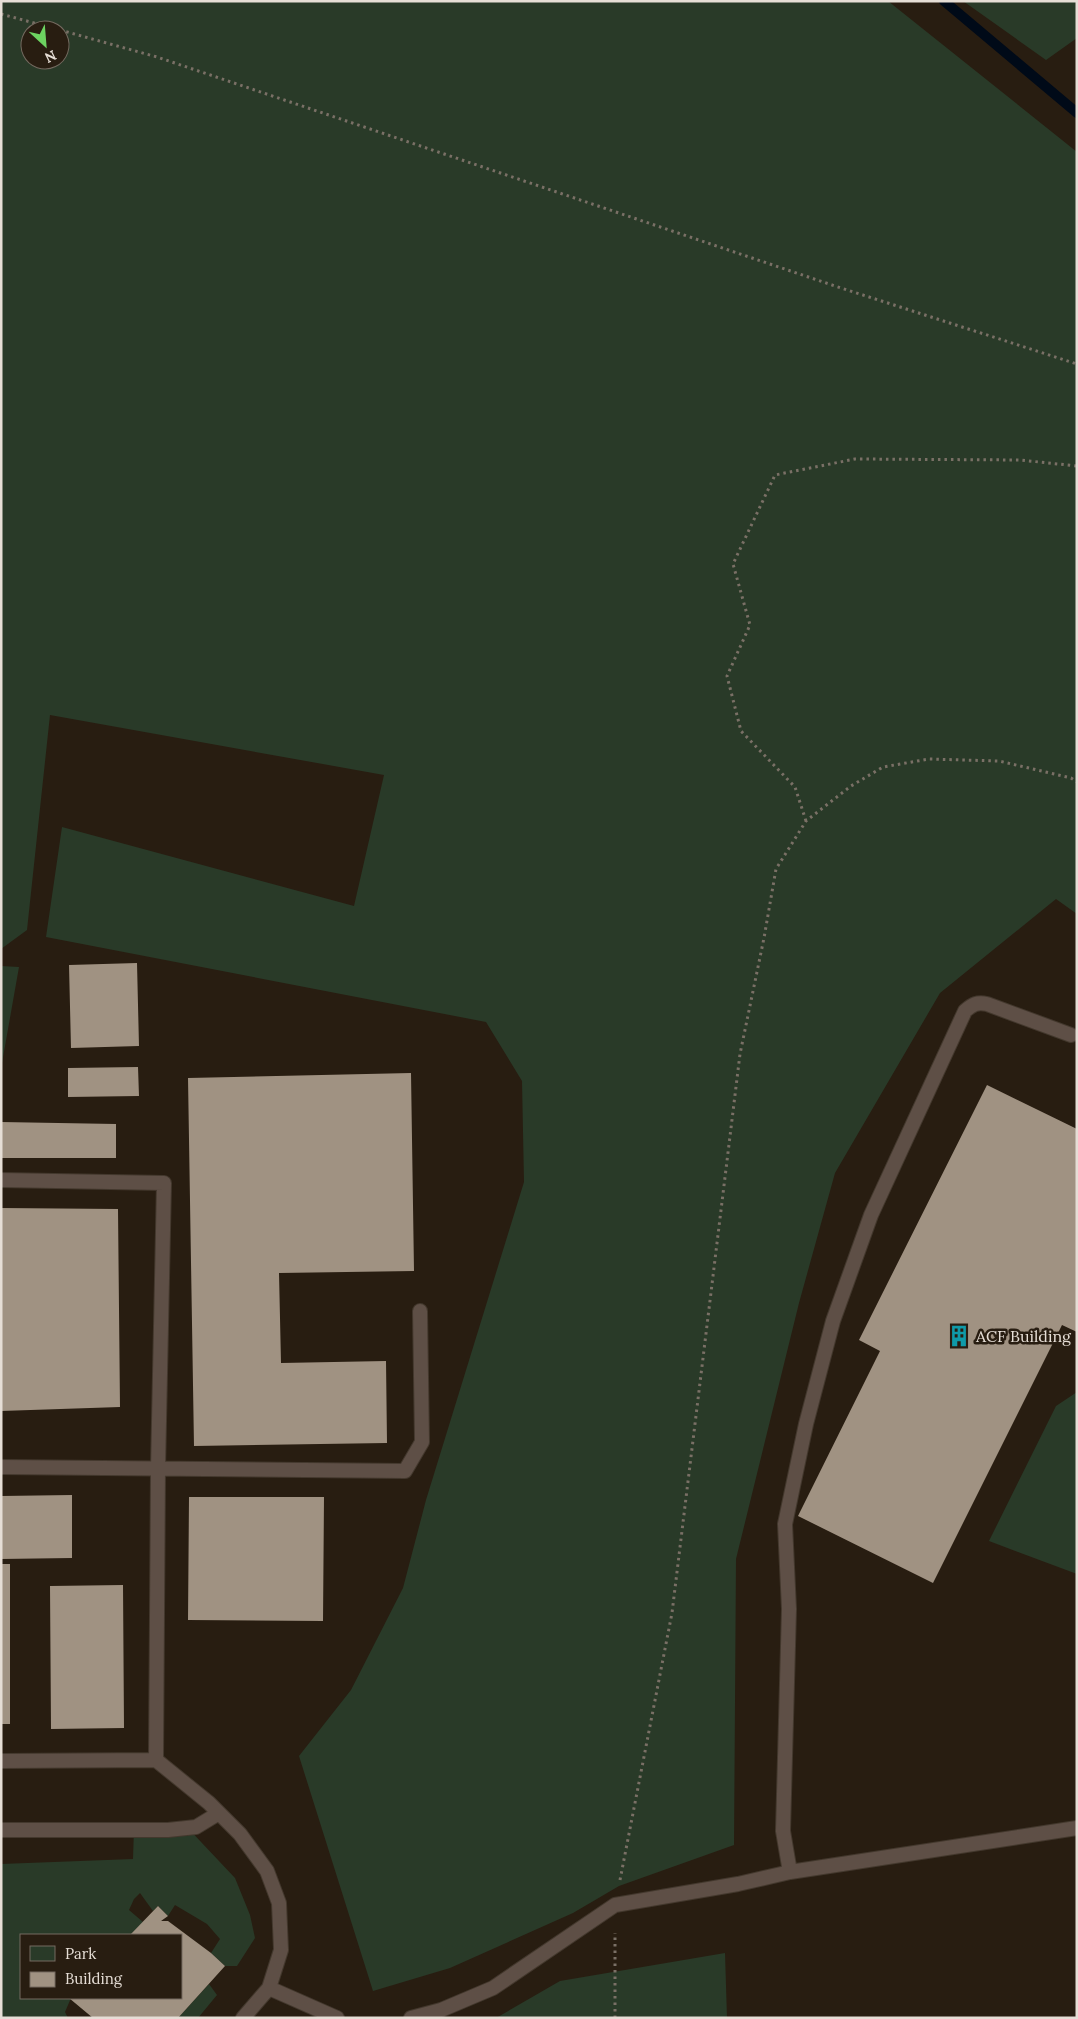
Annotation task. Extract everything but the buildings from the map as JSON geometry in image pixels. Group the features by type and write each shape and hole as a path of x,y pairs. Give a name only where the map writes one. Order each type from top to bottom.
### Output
{"lane":[{"path":"790,1872 783,1831 789,1610 785,1524 806,1424 833,1321 871,1215 965,1011 972,1004 980,1002 1071,1035"},
{"path":"1,1180 164,1183 158,1469 156,1760"},
{"path":"1,1467 405,1471 422,1442 420,1311"},
{"path":"1,1761 156,1760 219,1813 240,1834 267,1871 280,1903 281,1950 269,1988 243,2018"},
{"path":"1,1830 168,1830 196,1828 219,1813"},
{"path":"411,2018 441,2010 493,1988 615,1905 738,1884 790,1872 1077,1828"},
{"path":"269,1988 337,2018"}],"path":[{"path":"1,14 23,20"},
{"path":"70,33 157,57 835,286 1077,364"},
{"path":"806,821 795,787 741,731 727,676 750,625 733,564 775,475 855,459 1020,460 1077,466"},
{"path":"615,2018 615,1905 672,1613 740,1054 776,869 806,821 851,786 883,767 929,759 999,761 1071,778 1077,782"}],"green space":[{"path":"1,1 888,1 1077,152 1077,914 1056,899 940,993 835,1173 799,1303 736,1559 734,1845 619,1886 573,1913 450,1968 373,1991 299,1756 351,1690 403,1588 426,1500 524,1182 522,1081 486,1022 46,937 62,827 354,906 384,775 50,715 27,930 1,949"},
{"path":"963,1 1077,1 1077,38 1046,60"},
{"path":"1,966 19,967 2,1063 1,1063"},
{"path":"1077,1392 1077,1574 989,1541 1056,1406"},
{"path":"161,1822 185,1825 235,1878 250,1915 255,1938 237,1966 225,1966 211,1953 220,1939 207,1924 175,1905 168,1916 158,1906 153,1911 140,1893 134,1899 129,1910 143,1922 131,1934 20,1934 20,1999 71,1999 65,2012 68,2018 1,2018 1,1864 133,1859 134,1828"},
{"path":"725,1953 727,2018 496,2018 560,1981"},
{"path":"209,1984 217,1995 198,2018 178,2018"}],"waterway":[{"path":"944,1 1077,113"}],"place":[{"name":"ACF Building","path":"959,1336"}]}
